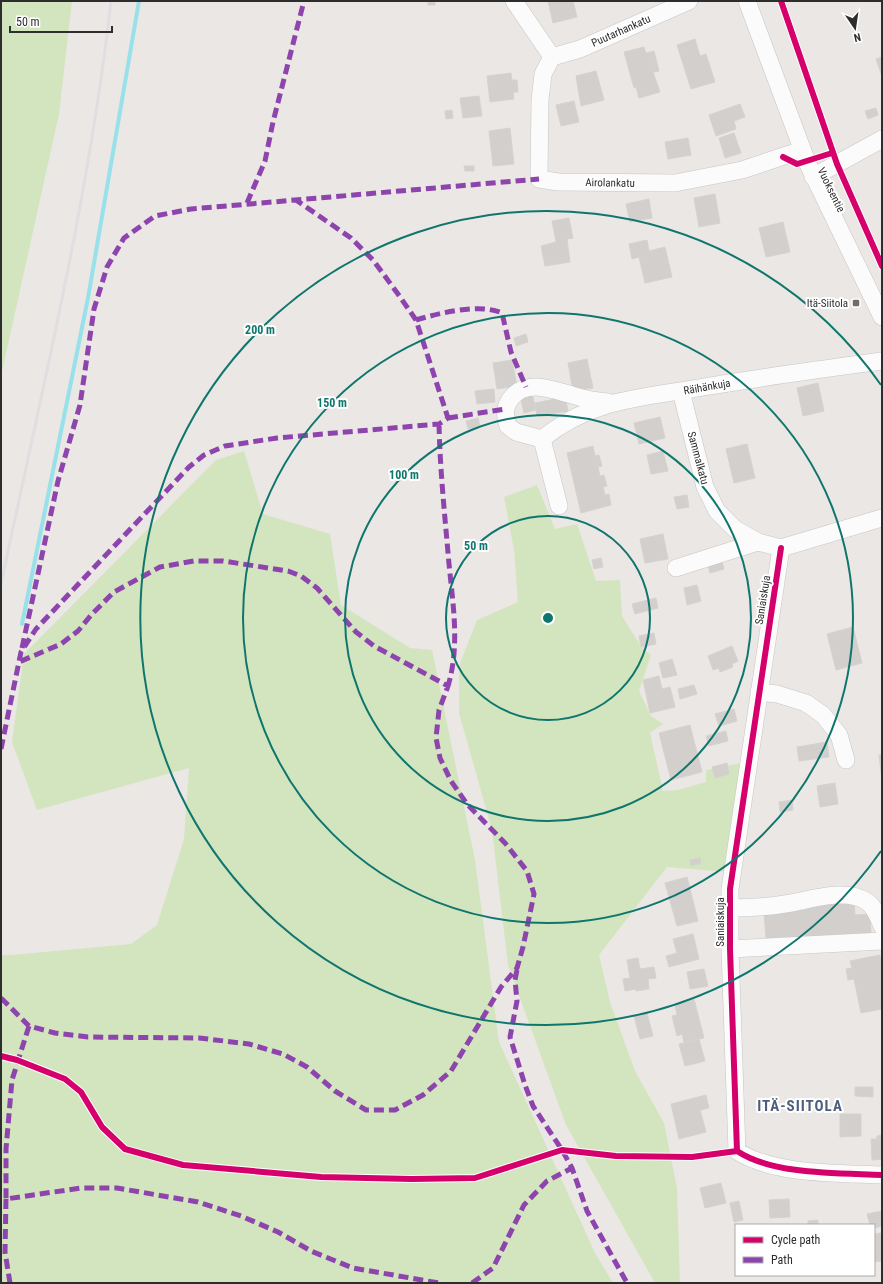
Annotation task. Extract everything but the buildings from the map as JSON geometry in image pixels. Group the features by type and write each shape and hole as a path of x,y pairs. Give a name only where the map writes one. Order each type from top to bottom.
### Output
{"street":[{"path":"514,1 552,57"},
{"name":"Puutarhankatu","path":"552,57 580,49 689,1"},
{"name":"Vuoksentie","path":"747,1 813,177 882,316"},
{"name":"Airolankatu","path":"552,57 543,74 540,100 539,179 558,182 675,183 742,170 802,150"},
{"path":"813,177 882,139"},
{"name":"Räihänkuja","path":"542,439 572,417 611,402 772,376 882,361"},
{"path":"560,506 542,439 516,432 508,426 505,409 509,400 516,392 526,388 551,388 590,400 611,402"},
{"name":"Sammalkatu","path":"681,391 705,487 717,511 735,529 758,542 781,548"},
{"path":"781,548 882,518"},
{"path":"676,568 758,542"},
{"name":"Saniaiskuja","path":"781,548 730,889 730,949 737,1151 748,1159 800,1171 882,1175"},
{"path":"759,692 777,694 806,703 823,715 839,735 846,760"},
{"path":"730,908 753,908 826,896 852,895 866,901 879,917 882,926"},
{"path":"730,949 882,942"}],"green space":[{"path":"1,1 72,1 59,114 1,376"},
{"path":"244,451 263,514 330,534 341,605 410,648 432,650 475,860 499,1042 595,1253 613,1283 1,1283 1,955 131,944 157,925 184,839 189,768 37,810 12,742 24,654 216,460"},
{"path":"537,485 555,529 577,524 596,581 620,580 622,616 642,648 651,655 639,691 651,716 663,724 650,733 663,791 678,790 706,782 706,770 742,763 727,872 667,867 599,955 610,1002 635,1071 664,1123 677,1188 680,1283 655,1283 566,1125 508,965 492,830 459,713 459,666 477,620 518,602 514,550 504,497"}],"waterway":[{"path":"22,624 88,298 139,1"}],"railway":[{"path":"1,584 48,366 77,221 102,75 111,1"}],"marked path":[{"path":"247,203 265,161 273,122 304,1"},
{"path":"22,648 58,481 80,405 94,309 107,267 124,238 155,216 191,209 539,179"},
{"path":"1,749 21,652 36,629 189,467 204,455 225,446 277,438 439,424 448,418 416,320 398,294 373,260 351,238 296,200"},
{"path":"416,320 448,312 471,309 493,310 502,313 511,352 526,387"},
{"path":"448,418 505,409"},
{"path":"439,424 440,459 454,610 454,656 448,686"},
{"path":"1,998 29,1026 55,1033 88,1037 199,1038 249,1044 283,1054 307,1067 335,1091 366,1110 395,1110 423,1095 451,1071 501,987 517,968 534,894 527,871 505,843 467,804 451,781 440,758 436,738 439,710 448,686 374,646 356,632 317,588 301,576 288,571 223,561 194,561 160,567 114,592 92,614 78,631 61,644 19,662"},
{"path":"517,970 515,980 517,1001 510,1037 525,1085 533,1106 572,1168 587,1211 627,1283"},
{"path":"29,1026 12,1080 6,1149 6,1199 81,1188 117,1188 198,1202 241,1216 278,1232 311,1251 353,1268 439,1283"},
{"path":"472,1283 493,1268 524,1205 547,1181 572,1168"},
{"path":"6,1199 5,1252 10,1283"}],"cycle path":[{"path":"781,1 837,164 882,266"},
{"path":"783,157 797,164 832,153"},
{"path":"781,548 730,889 730,949 737,1151 752,1159 787,1169 827,1173 882,1175"},
{"path":"1,1056 17,1060 65,1079 81,1092 102,1127 125,1149 183,1165 321,1177 412,1179 475,1178 562,1150 616,1156 692,1157 737,1151"}],"place":[{"name":"Itä-Siitola","path":"856,303"}],"district":[{"name":"ITÄ-SIITOLA","path":"800,1106"}]}
